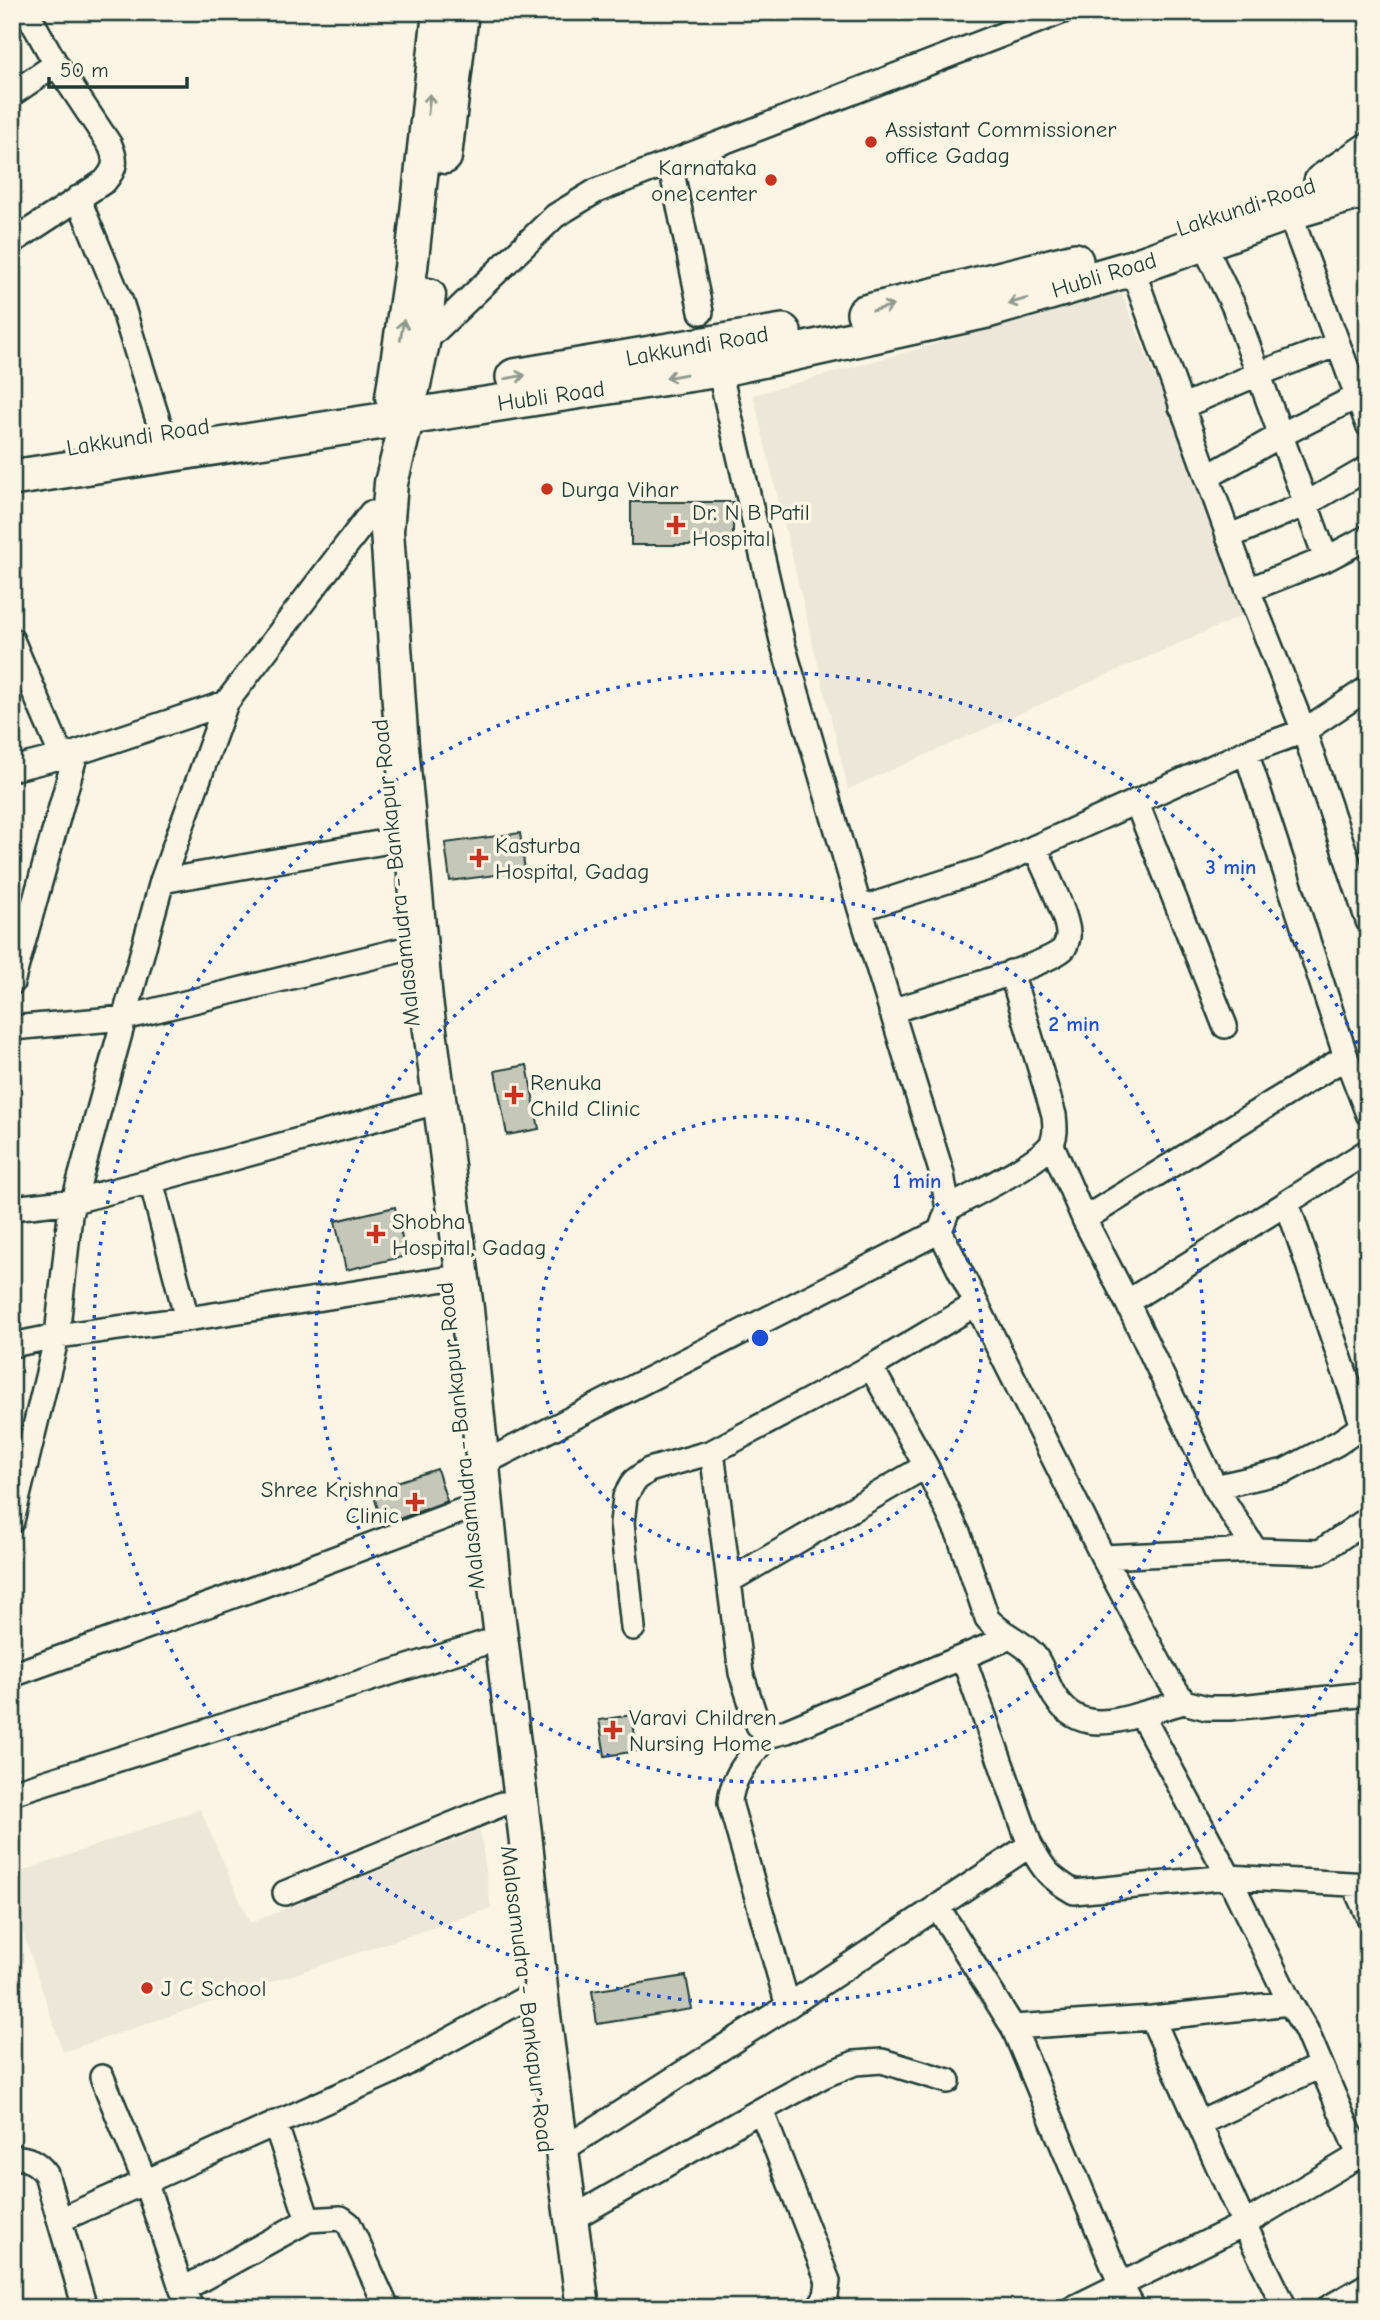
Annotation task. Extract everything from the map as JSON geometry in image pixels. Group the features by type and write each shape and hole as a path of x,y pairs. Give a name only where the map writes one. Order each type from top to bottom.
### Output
{"main road":[{"path":"439,12 411,268 387,531 402,747 425,1000 467,1309 543,2008 583,2308"},
{"path":"400,407 423,343 462,12"},
{"path":"1322,182 1368,151"},
{"name":"Lakkundi Road","path":"12,456 162,433 400,407 794,330 1125,248 1294,189 1322,182 1367,188"},
{"name":"Hubli Road","path":"12,478 400,407 719,369 987,310 1132,268 1202,241 1367,188"},
{"name":"Malasamudra - Bankapur Road","path":"400,407 370,513 371,600 390,841 401,950 445,1279 524,1999 566,2308"}],"street":[{"path":"12,242 104,181 114,170 116,159 110,145 56,64 27,12"},
{"path":"423,343 555,216 596,191 1061,12"},
{"path":"12,94 56,64"},
{"path":"670,163 702,312"},
{"path":"78,198 121,302 162,433"},
{"path":"1289,212 1336,345 1362,394 1368,425"},
{"path":"1202,241 1234,307 1326,558"},
{"path":"1132,268 1228,537 1304,731 1368,921"},
{"path":"1181,407 1336,345"},
{"path":"482,1464 940,1231 948,1209 942,1174 860,909 783,646 719,369"},
{"path":"1207,477 1362,394"},
{"path":"1228,537 1306,504 1368,468"},
{"path":"12,1521 21,1453 57,1336 69,1215 162,881 226,703 370,513"},
{"path":"1248,590 1326,558 1368,537"},
{"path":"12,983 69,755 14,650"},
{"path":"860,909 991,867 1246,752 1304,731 1368,688"},
{"path":"12,769 69,755 226,703"},
{"path":"1246,752 1346,1057 1367,1112"},
{"path":"1136,801 1225,1026"},
{"path":"162,881 390,841"},
{"path":"891,1011 1011,972 1054,955 1064,948 1069,935 1065,919 1035,847"},
{"path":"12,900 35,892"},
{"path":"12,1028 124,1018 401,950"},
{"path":"948,1209 1036,1159 1052,1144 1056,1130 1054,1115 1011,972"},
{"path":"1084,1219 1346,1057"},
{"path":"12,1208 74,1201 422,1106"},
{"path":"1052,1144 1084,1219 1127,1301 1215,1487 1255,1550"},
{"path":"1127,1301 1368,1151"},
{"path":"151,1181 187,1319"},
{"path":"1215,1487 1285,1471 1366,1425 1286,1203"},
{"path":"940,1231 1103,1558 1167,1677 1184,1702"},
{"path":"12,1345 57,1336 445,1279"},
{"path":"633,1628 622,1523 625,1497 634,1481 649,1470 712,1452 871,1367 976,1304"},
{"path":"871,1367 926,1466 959,1535 986,1618 993,1627 1033,1654 1065,1711 1081,1720 1120,1721 1184,1702 1208,1708 1230,1708 1368,1695"},
{"path":"712,1452 741,1673 758,1725 767,1736"},
{"path":"729,1581 926,1466"},
{"path":"12,1675 469,1508"},
{"path":"1103,1558 1255,1550 1320,1552 1368,1520"},
{"path":"788,2006 730,1803 735,1778 767,1736 787,1731 1010,1637"},
{"path":"12,1793 484,1643"},
{"path":"963,1657 1030,1845 1052,1880 1074,1892 1228,1877 1361,1885 1368,1916"},
{"path":"1073,2308 1244,2224 1363,2152 1320,2066 1306,2030 1141,1714"},
{"path":"285,1893 502,1804"},
{"path":"562,2150 788,2006 1030,1845"},
{"path":"937,1906 1013,2027 1133,2308"},
{"path":"60,2220 146,2184 391,2072 524,1999"},
{"path":"1013,2027 1152,2018 1290,2003"},
{"path":"1152,2018 1244,2224 1285,2308"},
{"path":"571,2219 761,2110 825,2075 855,2063 881,2061 948,2081"},
{"path":"1200,2123 1320,2066"},
{"path":"102,2077 146,2184 187,2299 308,2220 341,2218 349,2224 386,2307"},
{"path":"761,2110 828,2281 827,2297 818,2308"},
{"path":"275,2123 308,2220"},
{"path":"12,2157 26,2158 38,2164 46,2174 85,2308"},
{"path":"1328,2308 1368,2285"}],"shaded area":[{"path":"1121,292 1250,612 848,789 753,395"},
{"name":"J C School","path":"200,1809 250,1923 480,1830 491,1908 63,2052 12,1899 12,1875"}],"building":[{"path":"631,502 733,502 733,545 631,545"},
{"path":"520,833 525,871 450,881 445,843"},
{"path":"527,1065 539,1129 507,1135 495,1071"},
{"path":"395,1207 406,1256 346,1270 335,1221"},
{"path":"437,1469 447,1501 383,1525 372,1490"},
{"path":"632,1715 637,1751 605,1756 599,1720"},
{"path":"686,1976 692,2009 597,2024 592,1991"}],"place":[{"name":"Assistant Commissioner office Gadag","path":"871,142"},
{"name":"Karnataka one center","path":"771,180"},
{"name":"Durga Vihar","path":"547,489"},
{"name":"Dr. N B Patil Hospital","path":"676,525"},
{"name":"Kasturba Hospital, Gadag","path":"479,858"},
{"name":"Renuka Child Clinic","path":"514,1095"},
{"name":"Shobha Hospital, Gadag","path":"376,1234"},
{"name":"Shree Krishna Clinic","path":"415,1502"},
{"name":"Varavi Children Nursing Home","path":"613,1730"},
{"name":"J C School","path":"147,1988"}]}
